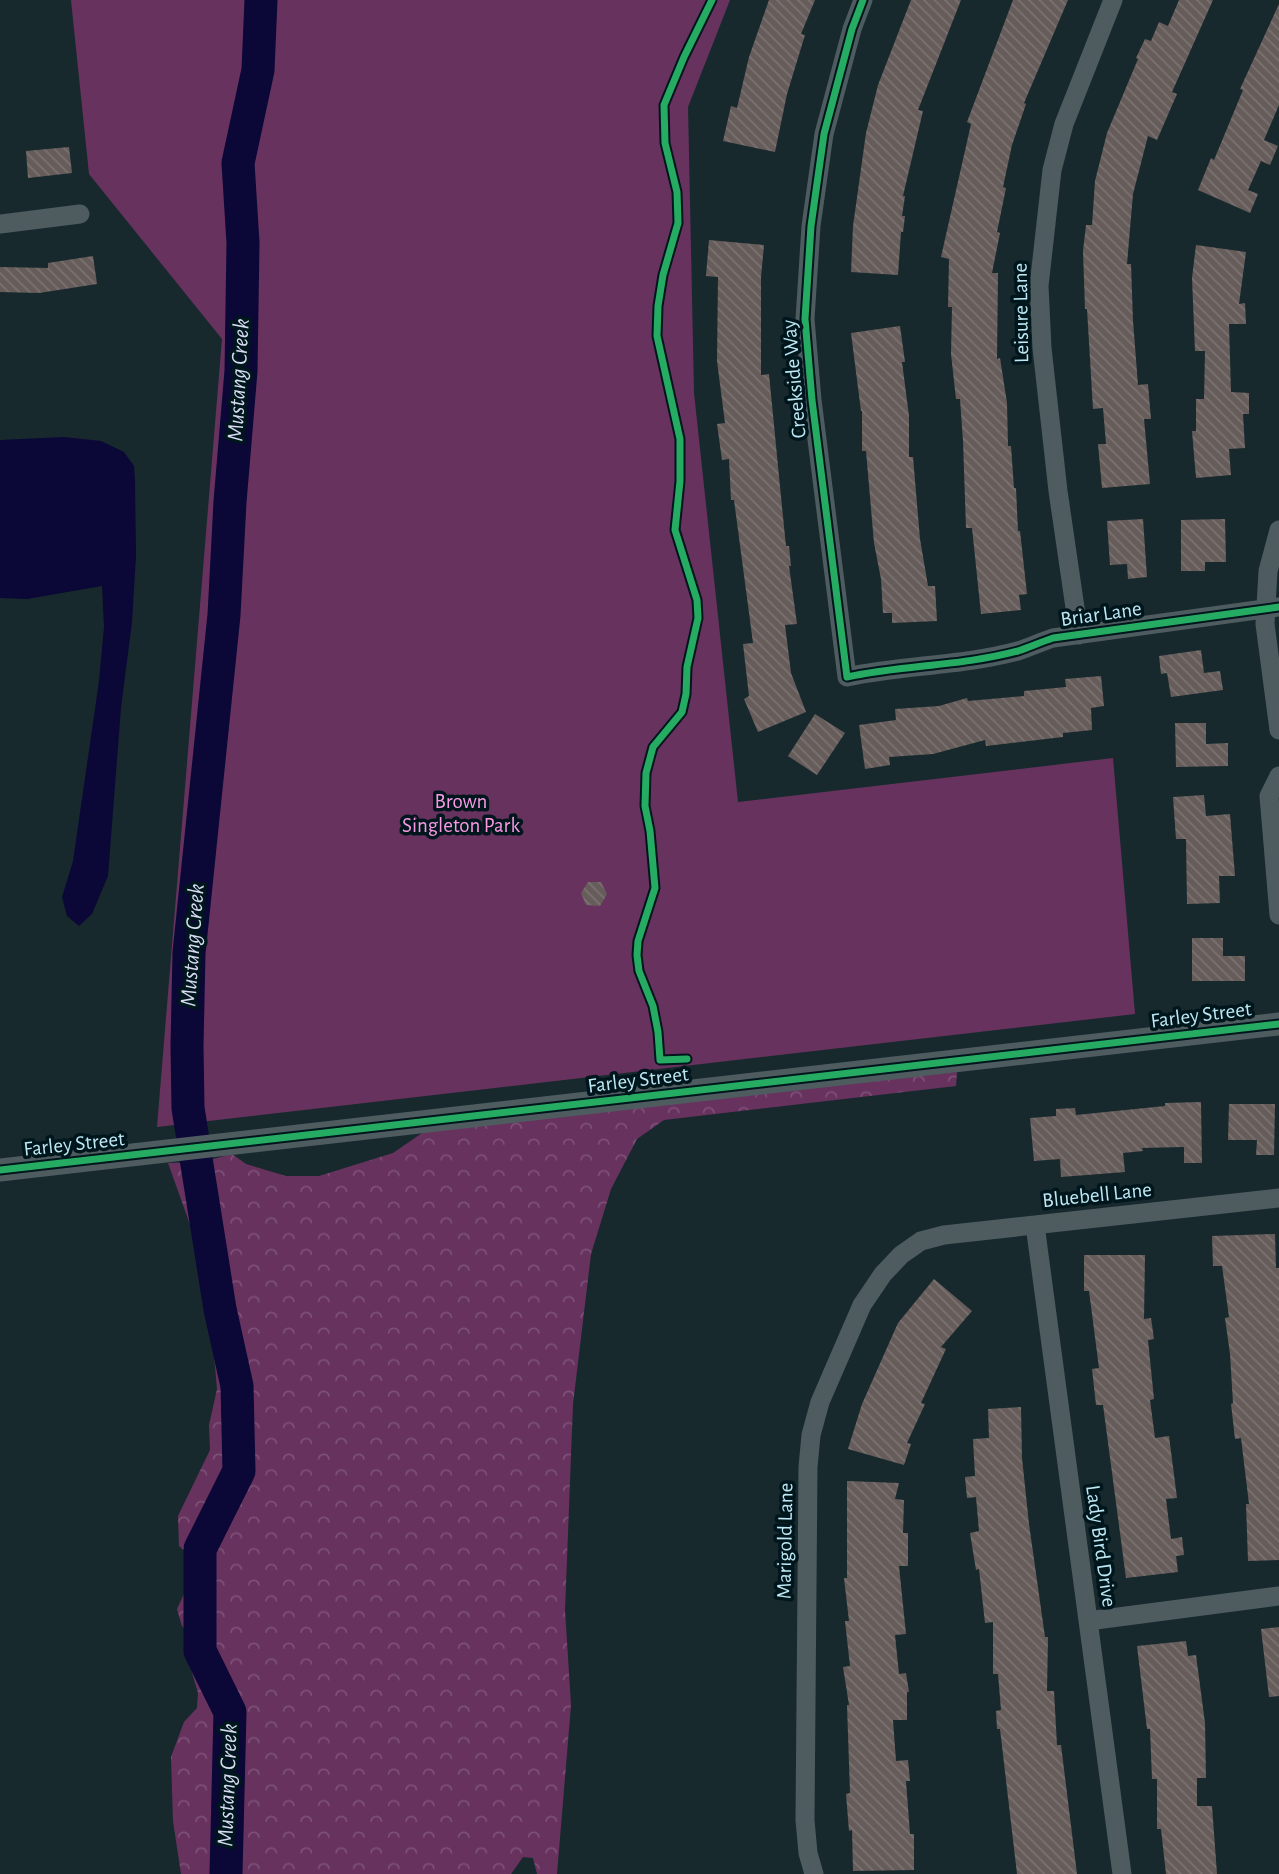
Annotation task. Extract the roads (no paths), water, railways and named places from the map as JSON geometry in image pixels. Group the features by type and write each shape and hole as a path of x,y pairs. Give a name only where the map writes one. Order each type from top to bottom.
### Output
{"street":[{"name":"Creekside Way","path":"847,677 812,400 805,319 811,226 824,134 848,42 863,0"},
{"name":"Leisure Lane","path":"1079,635 1058,491 1042,348 1040,286 1052,170 1064,124 1114,0"},
{"path":"0,224 80,214"},
{"path":"1279,530 1268,571 1272,608 1265,624 1279,730"},
{"name":"Briar Lane","path":"847,677 885,668 972,659 1017,651 1053,638 1272,608"},
{"path":"1279,776 1269,796 1279,915"},
{"name":"Farley Street","path":"0,1170 1279,1024"},
{"name":"Bluebell Lane","path":"921,1241 944,1235 1279,1198"},
{"name":"Lady Bird Drive","path":"1035,1225 1122,1874"},
{"name":"Marigold Lane","path":"814,1874 807,1853 805,1820 808,1467 811,1435 820,1402 862,1305 883,1274 901,1255 921,1241"},
{"path":"1088,1621 1279,1596"}],"waterway":[{"name":"Mustang Creek","path":"226,1874 230,1712 200,1651 200,1549 239,1471 237,1386 220,1309 188,1108 187,1046 189,953 224,615 241,371 243,243 238,163 258,70 261,0"}],"park label":[{"name":"Brown Singleton Park","path":"461,813"}]}
